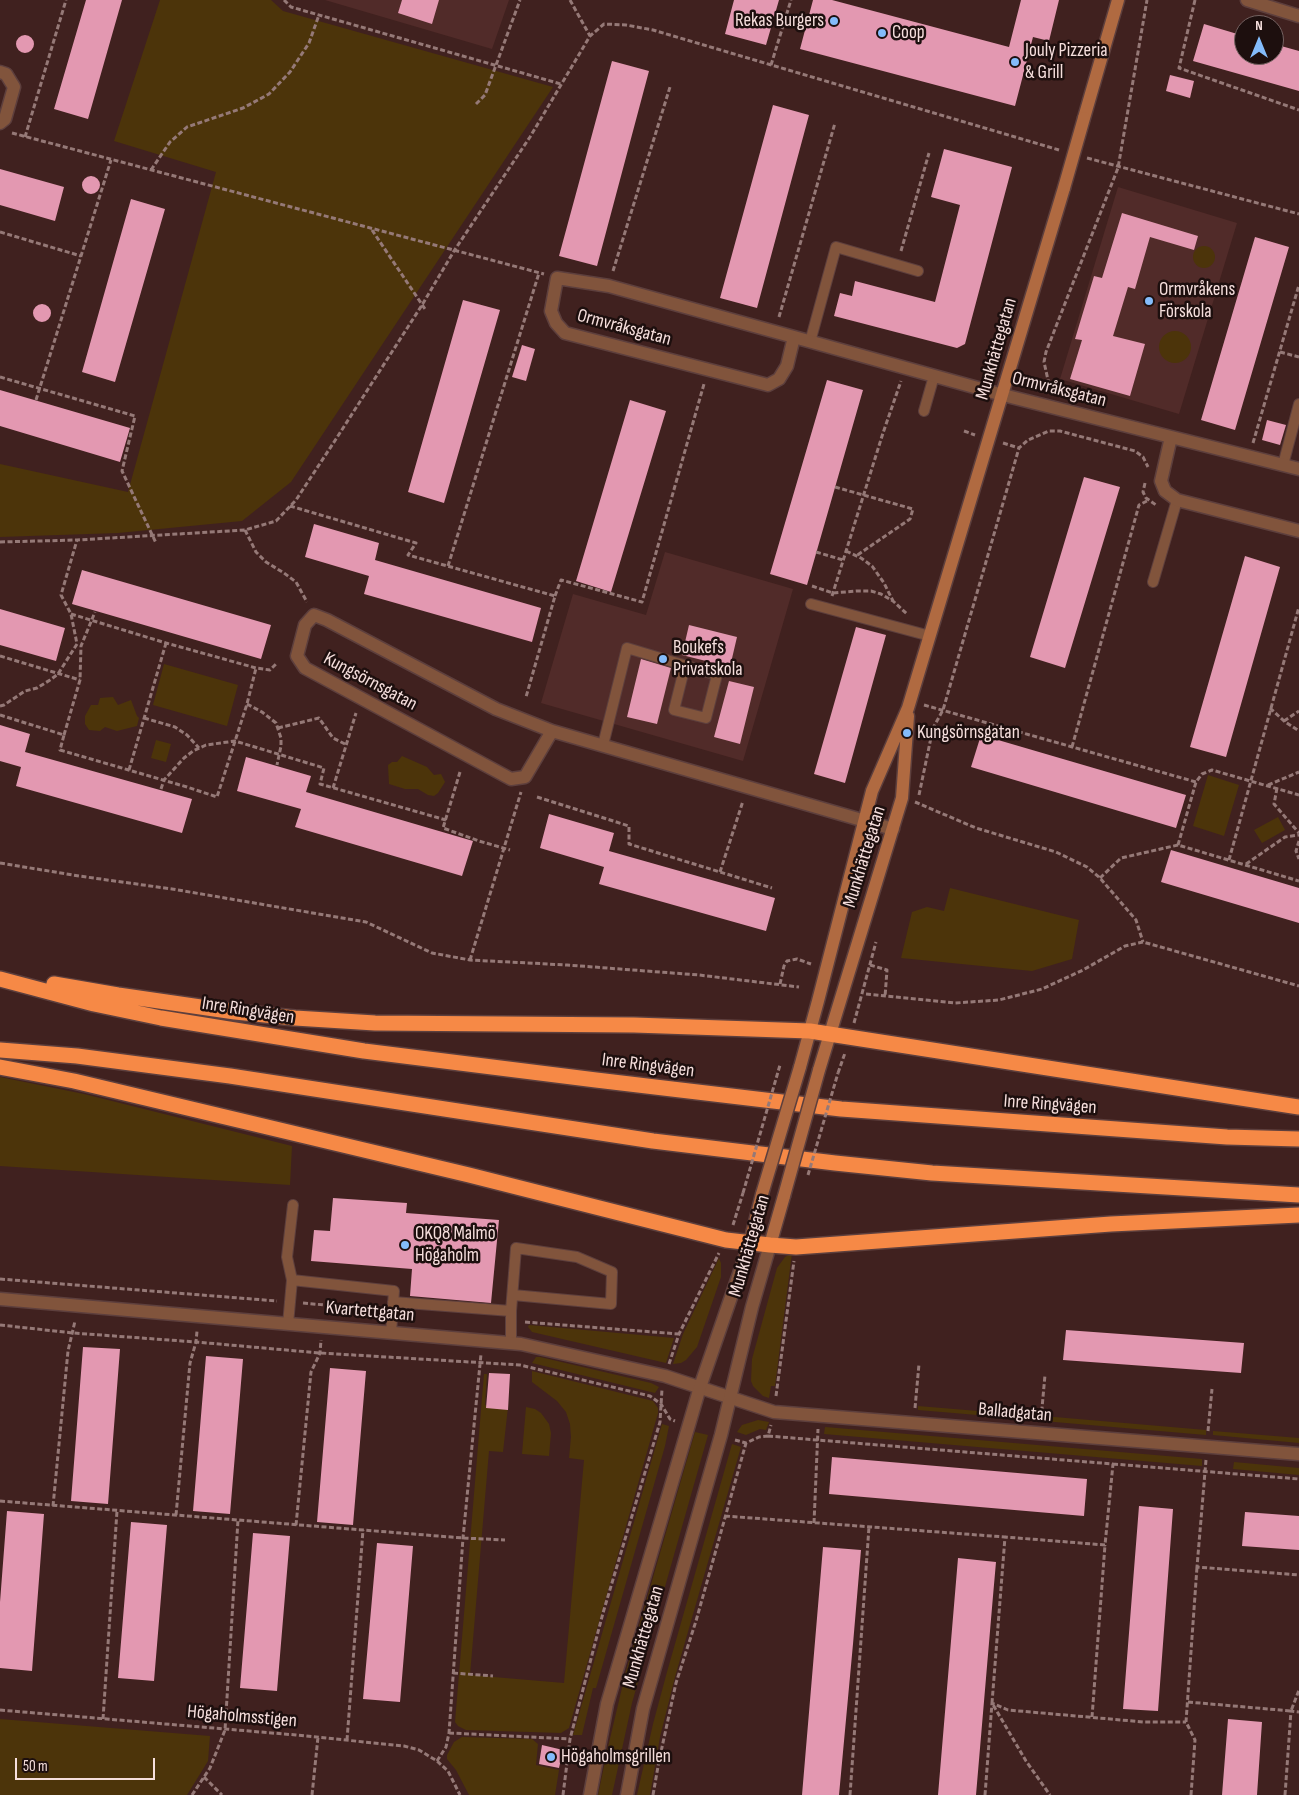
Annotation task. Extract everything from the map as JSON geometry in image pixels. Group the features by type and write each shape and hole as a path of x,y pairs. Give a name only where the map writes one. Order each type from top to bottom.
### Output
{"highway":[{"path":"0,972 62,986 118,995 235,1012 295,1018 375,1023 634,1025 810,1031 1299,1107"},
{"name":"Inre Ringvägen","path":"0,979 94,1004 171,1019 364,1051 587,1079 841,1109 1227,1137 1299,1139"},
{"path":"0,1050 77,1056 203,1072 643,1140 816,1161 932,1173 1299,1195"},
{"path":"0,1067 83,1083 461,1173 726,1240 796,1247 1111,1224 1299,1215"}],"main road":[{"name":"Munkhättegatan","path":"750,1242 762,1194 810,1031 872,791 910,705 1118,0"},
{"name":"Munkhättegatan","path":"770,1245 819,1070 902,798 910,705"}],"street":[{"path":"1247,0 1299,16"},
{"path":"0,72 6,74 14,87 4,128"},
{"name":"Ormvråksgatan","path":"794,337 787,366 779,379 768,385 565,333 556,323 551,311 557,278 609,286 794,337 810,342 1003,395 1299,469"},
{"path":"1171,437 1162,481 1165,491 1176,505 1299,531"},
{"name":"Kungsörnsgatan","path":"525,778 511,779 305,668 297,656 305,625 314,615 327,620 496,709 552,731 893,829"},
{"path":"525,778 552,731"},
{"name":"Munkhättegatan","path":"590,1795 607,1704 700,1387 750,1242"},
{"name":"Munkhättegatan","path":"628,1795 643,1709 731,1397 752,1307 770,1245"},
{"name":"Kvartettgatan","path":"0,1299 511,1343 557,1351 665,1376 731,1397"},
{"name":"Balladgatan","path":"731,1397 774,1412 1299,1454"}],"lane":[{"path":"810,342 836,247 918,271"},
{"path":"924,411 934,376"},
{"path":"1283,465 1299,404"},
{"path":"1153,582 1176,505"},
{"path":"811,604 930,636"},
{"path":"603,745 626,648 717,675 706,718 674,710 685,666"},
{"path":"288,1324 292,1280 287,1257 292,1205"},
{"path":"511,1343 511,1316 516,1248 577,1257 612,1272 611,1304 513,1295"},
{"path":"292,1280 394,1291 391,1333"},
{"path":"393,1306 511,1316"}],"path":[{"path":"25,137 66,0"},
{"path":"284,0 291,7 561,84"},
{"path":"476,104 485,95 520,0"},
{"path":"570,0 590,36"},
{"path":"771,65 791,0"},
{"path":"1049,431 1061,391 1051,385 1048,380 1044,362 1046,352 1118,168 1147,0"},
{"path":"1195,0 1180,68 1299,110"},
{"path":"151,170 170,142 187,127 243,108 269,94 290,72 309,43 319,15"},
{"path":"0,542 76,540 245,530 276,520 290,506 336,439 422,305 454,251 530,137 590,36 604,24 626,25 653,30 1064,151"},
{"path":"609,286 670,87"},
{"path":"779,317 835,123"},
{"path":"4,128 25,137 557,278"},
{"path":"897,265 929,154"},
{"path":"1082,157 1299,214"},
{"path":"36,400 111,160"},
{"path":"371,229 424,309"},
{"path":"0,232 81,256"},
{"path":"448,566 539,273"},
{"path":"1249,457 1299,285"},
{"path":"1280,352 1299,357"},
{"path":"829,608 906,368"},
{"path":"526,697 560,580 642,602 709,370"},
{"path":"0,377 135,416 122,471 156,543"},
{"path":"917,803 933,728 943,710 1019,448 1028,440 1049,431 1060,431 1135,451 1148,464 1148,471"},
{"path":"1146,478 1143,492 1148,500 1155,505 1176,505"},
{"path":"835,488 914,509 910,519 856,556"},
{"path":"1072,746 1139,505 1165,491"},
{"path":"290,506 416,543 408,555 555,596"},
{"path":"245,530 256,552 266,562 296,582 314,615"},
{"path":"0,706 25,691 38,688 58,674 77,644 71,614 61,595 76,540"},
{"path":"816,552 843,560"},
{"path":"846,552 872,566 884,583 893,601"},
{"path":"812,586 833,593 871,591 881,594 893,601 911,617"},
{"path":"1229,860 1299,608"},
{"path":"95,612 81,646 80,680 60,750 164,780 217,798 247,704 256,668"},
{"path":"71,614 92,622 256,668 270,670 276,664"},
{"path":"1297,616 1299,620"},
{"path":"129,770 166,643"},
{"path":"0,656 80,680"},
{"path":"247,704 262,712 276,723 281,738 277,765"},
{"path":"910,705 943,710 1196,782"},
{"path":"1270,708 1299,731"},
{"path":"1284,721 1299,711"},
{"path":"333,788 356,714"},
{"path":"0,715 64,735"},
{"path":"144,718 175,727 187,735 199,748"},
{"path":"278,728 319,718 333,738 346,745"},
{"path":"161,789 164,780 184,758 199,748 206,745 235,741 324,768 320,784 446,820"},
{"path":"1178,845 1196,782 1202,774 1212,770 1299,795"},
{"path":"460,772 443,828 510,850"},
{"path":"1268,786 1299,772"},
{"path":"470,960 525,778"},
{"path":"1245,865 1285,837 1299,834 1274,804 1277,788"},
{"path":"537,796 629,826 629,844 772,888"},
{"path":"902,798 968,825 1056,852 1082,864 1100,878 1136,920 1143,942"},
{"path":"720,872 744,800"},
{"path":"1299,842 1296,852 1299,859"},
{"path":"1100,878 1121,858 1178,845 1299,881"},
{"path":"0,863 172,889 366,922 432,953 470,960 699,975 799,987"},
{"path":"807,1178 838,1073 851,1038 878,936"},
{"path":"866,994 955,1002 999,1000 1042,989 1083,970 1125,946 1143,942 1299,986"},
{"path":"780,984 787,961 797,959 811,964"},
{"path":"870,965 887,970 885,997"},
{"path":"563,1795 570,1739 603,1613 660,1422 660,1393 665,1376 679,1334 735,1221 780,1065"},
{"path":"0,1279 290,1302 393,1306"},
{"path":"53,1506 68,1351 77,1306"},
{"path":"176,1515 190,1363 196,1342 197,1316"},
{"path":"511,1316 679,1334"},
{"path":"296,1525 311,1372 320,1353 322,1327"},
{"path":"437,1761 446,1747 449,1733 463,1538 483,1341"},
{"path":"914,1423 919,1364"},
{"path":"1039,1433 1045,1375"},
{"path":"1192,1795 1195,1740 1186,1722 1212,1389"},
{"path":"814,1523 818,1416"},
{"path":"768,1436 1299,1479"},
{"path":"653,1795 676,1683 696,1621 746,1443"},
{"path":"1092,1717 1113,1464"},
{"path":"0,1502 505,1540"},
{"path":"104,1719 117,1511"},
{"path":"725,1516 1105,1545"},
{"path":"192,1795 210,1768 225,1730 238,1520"},
{"path":"850,1795 868,1527"},
{"path":"347,1740 364,1530"},
{"path":"985,1795 1005,1537"},
{"path":"1197,1567 1299,1575"},
{"path":"453,1673 493,1676"},
{"path":"1285,1795 1291,1711 1299,1690"},
{"path":"1188,1702 1299,1712"},
{"path":"992,1703 1008,1710 1144,1722 1186,1722"},
{"path":"992,1703 1026,1761 1050,1795"},
{"name":"Högaholmsstigen","path":"0,1710 404,1746 419,1750 437,1761 448,1771 460,1795"},
{"path":"449,1733 570,1739"},
{"path":"312,1795 318,1737"},
{"path":"204,1777 222,1795"}],"shaded area":[{"path":"160,0 271,0 283,11 553,87 291,482 242,521 118,533 0,537 0,464 128,492 216,172 114,141"},
{"path":"325,0 509,0 492,49"},
{"name":"Ormvråkens Förskola","path":"1118,187 1237,223 1179,414 1060,379"},
{"path":"1204,246 1214,253 1215,257 1208,267 1204,268 1194,261 1193,257 1200,247"},
{"path":"1175,331 1186,336 1191,347 1186,358 1175,363 1164,358 1159,347 1164,336"},
{"name":"Boukefs Privatskola","path":"665,552 793,589 743,761 541,703 573,594 646,615"},
{"path":"164,664 238,685 227,726 153,705"},
{"path":"113,697 118,705 131,700 139,718 137,726 117,731 105,727 100,731 89,730 85,724 85,716 91,705 98,705 100,698"},
{"path":"156,740 171,744 166,762 151,758"},
{"path":"402,756 427,767 434,775 441,774 445,782 438,793 434,796 428,795 418,789 405,789 389,784 388,765 392,762 397,762"},
{"path":"1208,775 1239,785 1224,836 1193,826"},
{"path":"1278,817 1285,830 1262,843 1254,830"},
{"path":"950,888 1079,920 1072,959 1032,971 901,958 912,912 927,907 944,911"},
{"path":"0,1077 84,1094 292,1146 290,1185 0,1166"},
{"path":"792,1253 775,1386 771,1386 769,1398 763,1396 753,1386 751,1381 752,1359 777,1268 785,1257"},
{"path":"719,1258 721,1277 697,1347 686,1360 673,1364 683,1334"},
{"path":"529,1325 674,1338 666,1363 532,1332 528,1327"},
{"path":"536,1357 651,1383 659,1387 655,1393 532,1363"},
{"path":"532,1371 653,1401 658,1408 658,1413 569,1728 561,1733 466,1730 455,1722 484,1374 487,1374 485,1405 508,1407 503,1452 489,1451 470,1675 564,1683 584,1460 569,1458 571,1437 570,1424 566,1412 557,1401 532,1382"},
{"path":"918,1406 1038,1416 1037,1420 918,1410"},
{"path":"526,1407 541,1413 549,1424 551,1433 549,1456 522,1454"},
{"path":"1043,1416 1206,1430 1206,1435 1043,1421"},
{"path":"758,1420 769,1422 766,1430 760,1429 746,1435 737,1432 742,1425"},
{"path":"662,1424 669,1426 665,1446 596,1688 593,1688 582,1735 573,1735"},
{"path":"825,1427 1202,1459 1202,1466 824,1434"},
{"path":"1213,1431 1299,1438 1299,1443 1213,1435"},
{"path":"695,1432 708,1435 632,1703 612,1795 598,1795 626,1671"},
{"path":"732,1444 741,1447 675,1677 660,1737 650,1795 637,1795 667,1672"},
{"path":"1234,1462 1299,1468 1299,1475 1233,1469"},
{"path":"0,1719 210,1736 208,1761 187,1795 0,1795"},
{"path":"462,1737 532,1739 538,1744 536,1765 559,1770 555,1795 469,1795 456,1770 447,1759 447,1755 454,1742"}],"building":[{"path":"86,0 122,0 88,119 54,109"},
{"path":"402,0 439,0 432,24 398,13"},
{"path":"734,0 779,0 766,45 725,34"},
{"path":"813,0 832,0 1009,47 1021,0 1059,0 1049,41 1033,37 1015,106 800,49"},
{"path":"1204,24 1234,33 1234,65 1284,65 1284,47 1299,51 1299,91 1193,61"},
{"path":"25,35 33,40 34,44 29,52 25,53 17,48 16,44 21,36"},
{"path":"612,61 649,71 597,266 559,256"},
{"path":"1170,75 1194,81 1190,98 1166,91"},
{"path":"773,105 809,115 757,308 720,298"},
{"path":"944,149 1012,167 965,344 957,348 834,316 840,293 852,296 855,281 935,302 960,205 931,197"},
{"path":"0,169 64,187 55,221 0,205"},
{"path":"91,176 97,179 100,185 97,191 91,194 85,191 82,185 85,179"},
{"path":"131,199 165,209 115,382 82,372"},
{"path":"1122,213 1198,236 1194,250 1150,237 1135,289 1128,287 1113,336 1145,344 1130,396 1070,379 1082,340 1075,339 1094,276 1102,278"},
{"path":"1255,237 1289,247 1235,430 1201,420"},
{"path":"463,300 500,310 444,503 408,492"},
{"path":"42,304 49,306 51,313 49,320 42,322 35,320 33,313 35,306"},
{"path":"522,345 535,349 526,381 512,377"},
{"path":"827,380 863,390 807,585 770,574"},
{"path":"0,390 130,428 120,462 0,426"},
{"path":"630,400 666,411 611,592 576,581"},
{"path":"1267,420 1286,425 1280,445 1262,440"},
{"path":"1084,477 1120,487 1065,668 1030,657"},
{"path":"314,524 379,543 375,560 541,608 532,642 364,594 369,576 305,557"},
{"path":"1245,556 1280,567 1226,757 1190,747"},
{"path":"82,570 271,625 261,659 72,604"},
{"path":"0,609 65,628 56,661 0,645"},
{"path":"689,625 737,637 730,667 682,655"},
{"path":"856,627 886,635 845,783 814,774"},
{"path":"641,659 671,668 657,724 627,717"},
{"path":"729,681 754,687 740,744 714,737"},
{"path":"0,725 30,734 25,752 192,799 182,833 16,786 21,767 0,761"},
{"path":"981,735 1186,795 1176,828 971,767"},
{"path":"246,757 311,776 306,792 473,841 462,876 295,827 301,809 237,791"},
{"path":"549,814 614,833 609,851 775,898 766,931 599,884 604,867 540,848"},
{"path":"1171,850 1299,888 1299,923 1161,882"},
{"name":"OKQ8 Malmö Högaholm","path":"333,1198 407,1203 406,1213 499,1220 491,1303 410,1296 412,1269 311,1261 314,1230 330,1231"},
{"path":"1066,1330 1244,1343 1241,1373 1063,1360"},
{"path":"83,1347 120,1349 108,1504 71,1501"},
{"path":"206,1356 243,1359 230,1514 193,1511"},
{"path":"330,1368 366,1371 353,1525 317,1522"},
{"path":"489,1373 510,1374 508,1410 486,1408"},
{"path":"832,1457 1087,1479 1084,1516 829,1494"},
{"path":"1139,1506 1173,1509 1158,1711 1123,1709"},
{"path":"7,1511 44,1514 32,1671 0,1668 0,1602"},
{"path":"1245,1512 1299,1516 1299,1550 1242,1546"},
{"path":"131,1522 167,1525 154,1681 118,1678"},
{"path":"253,1533 290,1536 277,1691 240,1688"},
{"path":"377,1543 413,1546 400,1702 363,1699"},
{"path":"823,1547 861,1550 839,1795 802,1795"},
{"path":"958,1558 996,1562 976,1795 938,1795"},
{"path":"1228,1719 1262,1722 1257,1795 1222,1795"},
{"name":"Högaholmsgrillen","path":"542,1745 563,1750 559,1768 539,1764"}],"place":[{"name":"Rekas Burgers","path":"834,21"},
{"name":"Coop","path":"882,33"},
{"name":"Jouly Pizzeria & Grill","path":"1015,62"},
{"name":"Ormvråkens Förskola","path":"1149,301"},
{"name":"Boukefs Privatskola","path":"663,659"},
{"name":"Kungsörnsgatan","path":"907,733"},
{"name":"OKQ8 Malmö Högaholm","path":"405,1245"},
{"name":"Högaholmsgrillen","path":"551,1757"}]}
